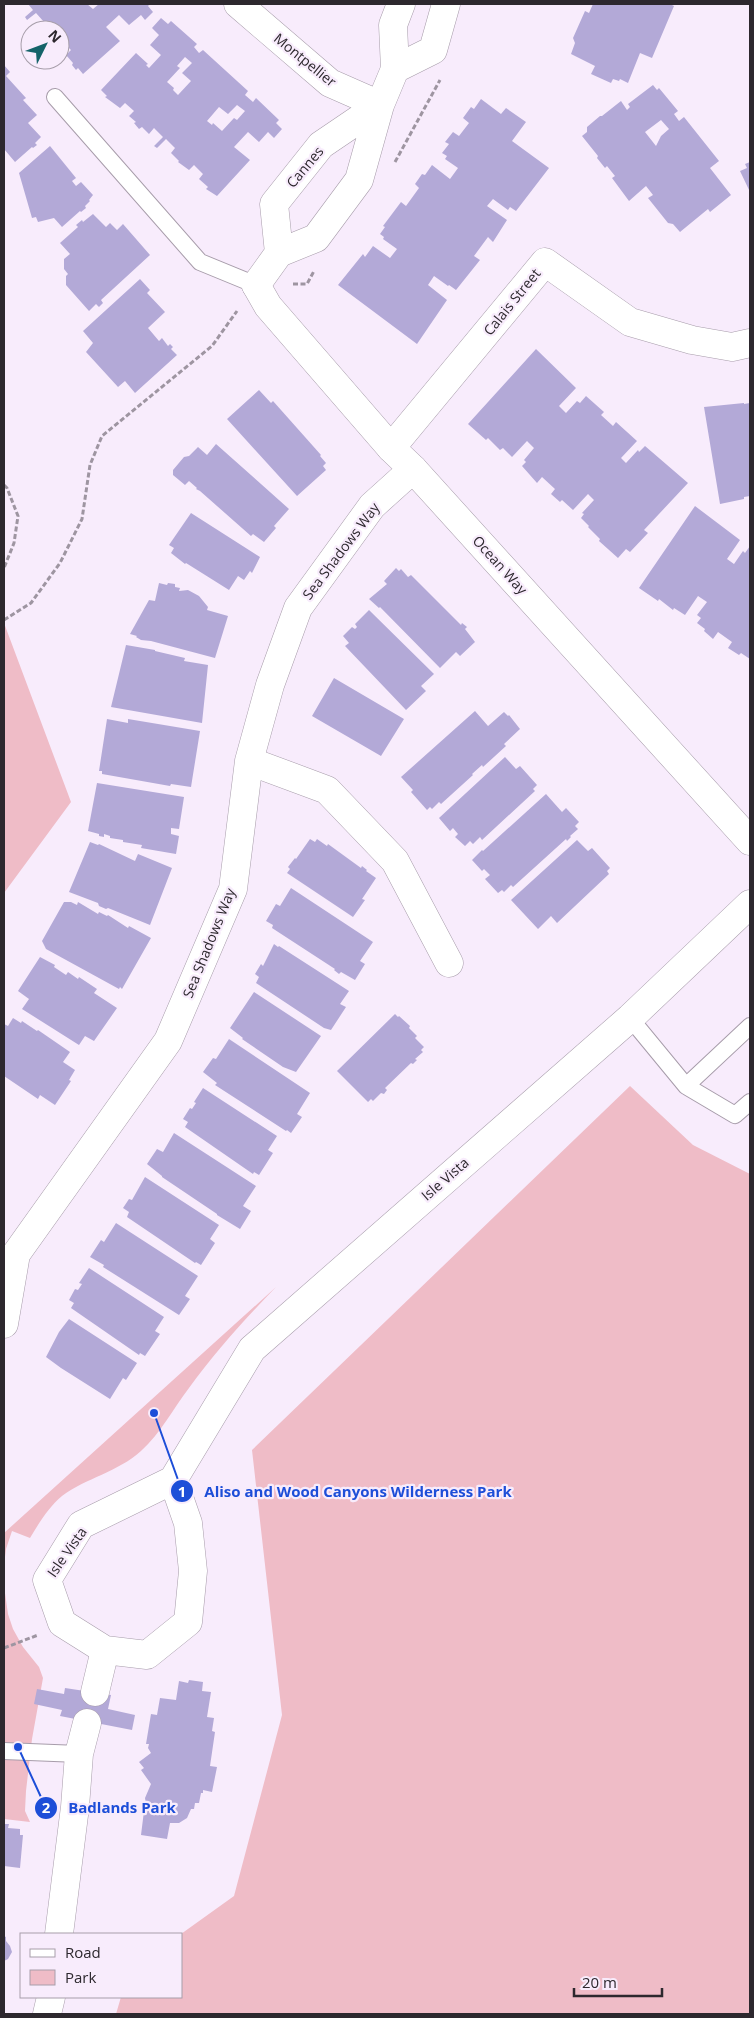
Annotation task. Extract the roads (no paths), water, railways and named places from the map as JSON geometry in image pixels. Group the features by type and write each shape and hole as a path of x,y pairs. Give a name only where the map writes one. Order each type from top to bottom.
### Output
{"street":[{"name":"Montpellier","path":"238,4 330,83 380,105"},
{"path":"256,285 279,253 316,238 359,180 380,105 395,69 393,25 400,4"},
{"path":"395,69 433,50 446,4"},
{"name":"Cannes","path":"279,253 274,204 321,145 380,105"},
{"name":"Calais Street","path":"391,448 545,262 630,322 700,341 732,347 750,343"},
{"name":"Ocean Way","path":"256,285 268,306 391,448 750,841"},
{"name":"Sea Shadows Way","path":"4,1324 16,1254 168,1041 233,889 249,761 270,686 298,608 372,506 412,469"},
{"path":"249,761 327,790 395,860 449,963"},
{"name":"Isle Vista","path":"173,1480 188,1524 192,1561 193,1571 188,1622 147,1655 105,1650 62,1623 46,1580 81,1525 173,1480 252,1348 630,1018 750,904"},
{"path":"95,1692 105,1650"},
{"path":"59,1933 76,1807 79,1754 87,1723"},
{"path":"47,2014 51,1998"}],"lane":[{"path":"55,98 200,262 256,285"},
{"path":"630,1018 686,1086 734,1115 750,1102"},
{"path":"686,1086 750,1026"},
{"path":"4,1751 79,1754"}],"place":[{"name":"Aliso and Wood Canyons Wilderness Park","path":"154,1413"},
{"name":"Badlands Park","path":"18,1747"}]}
